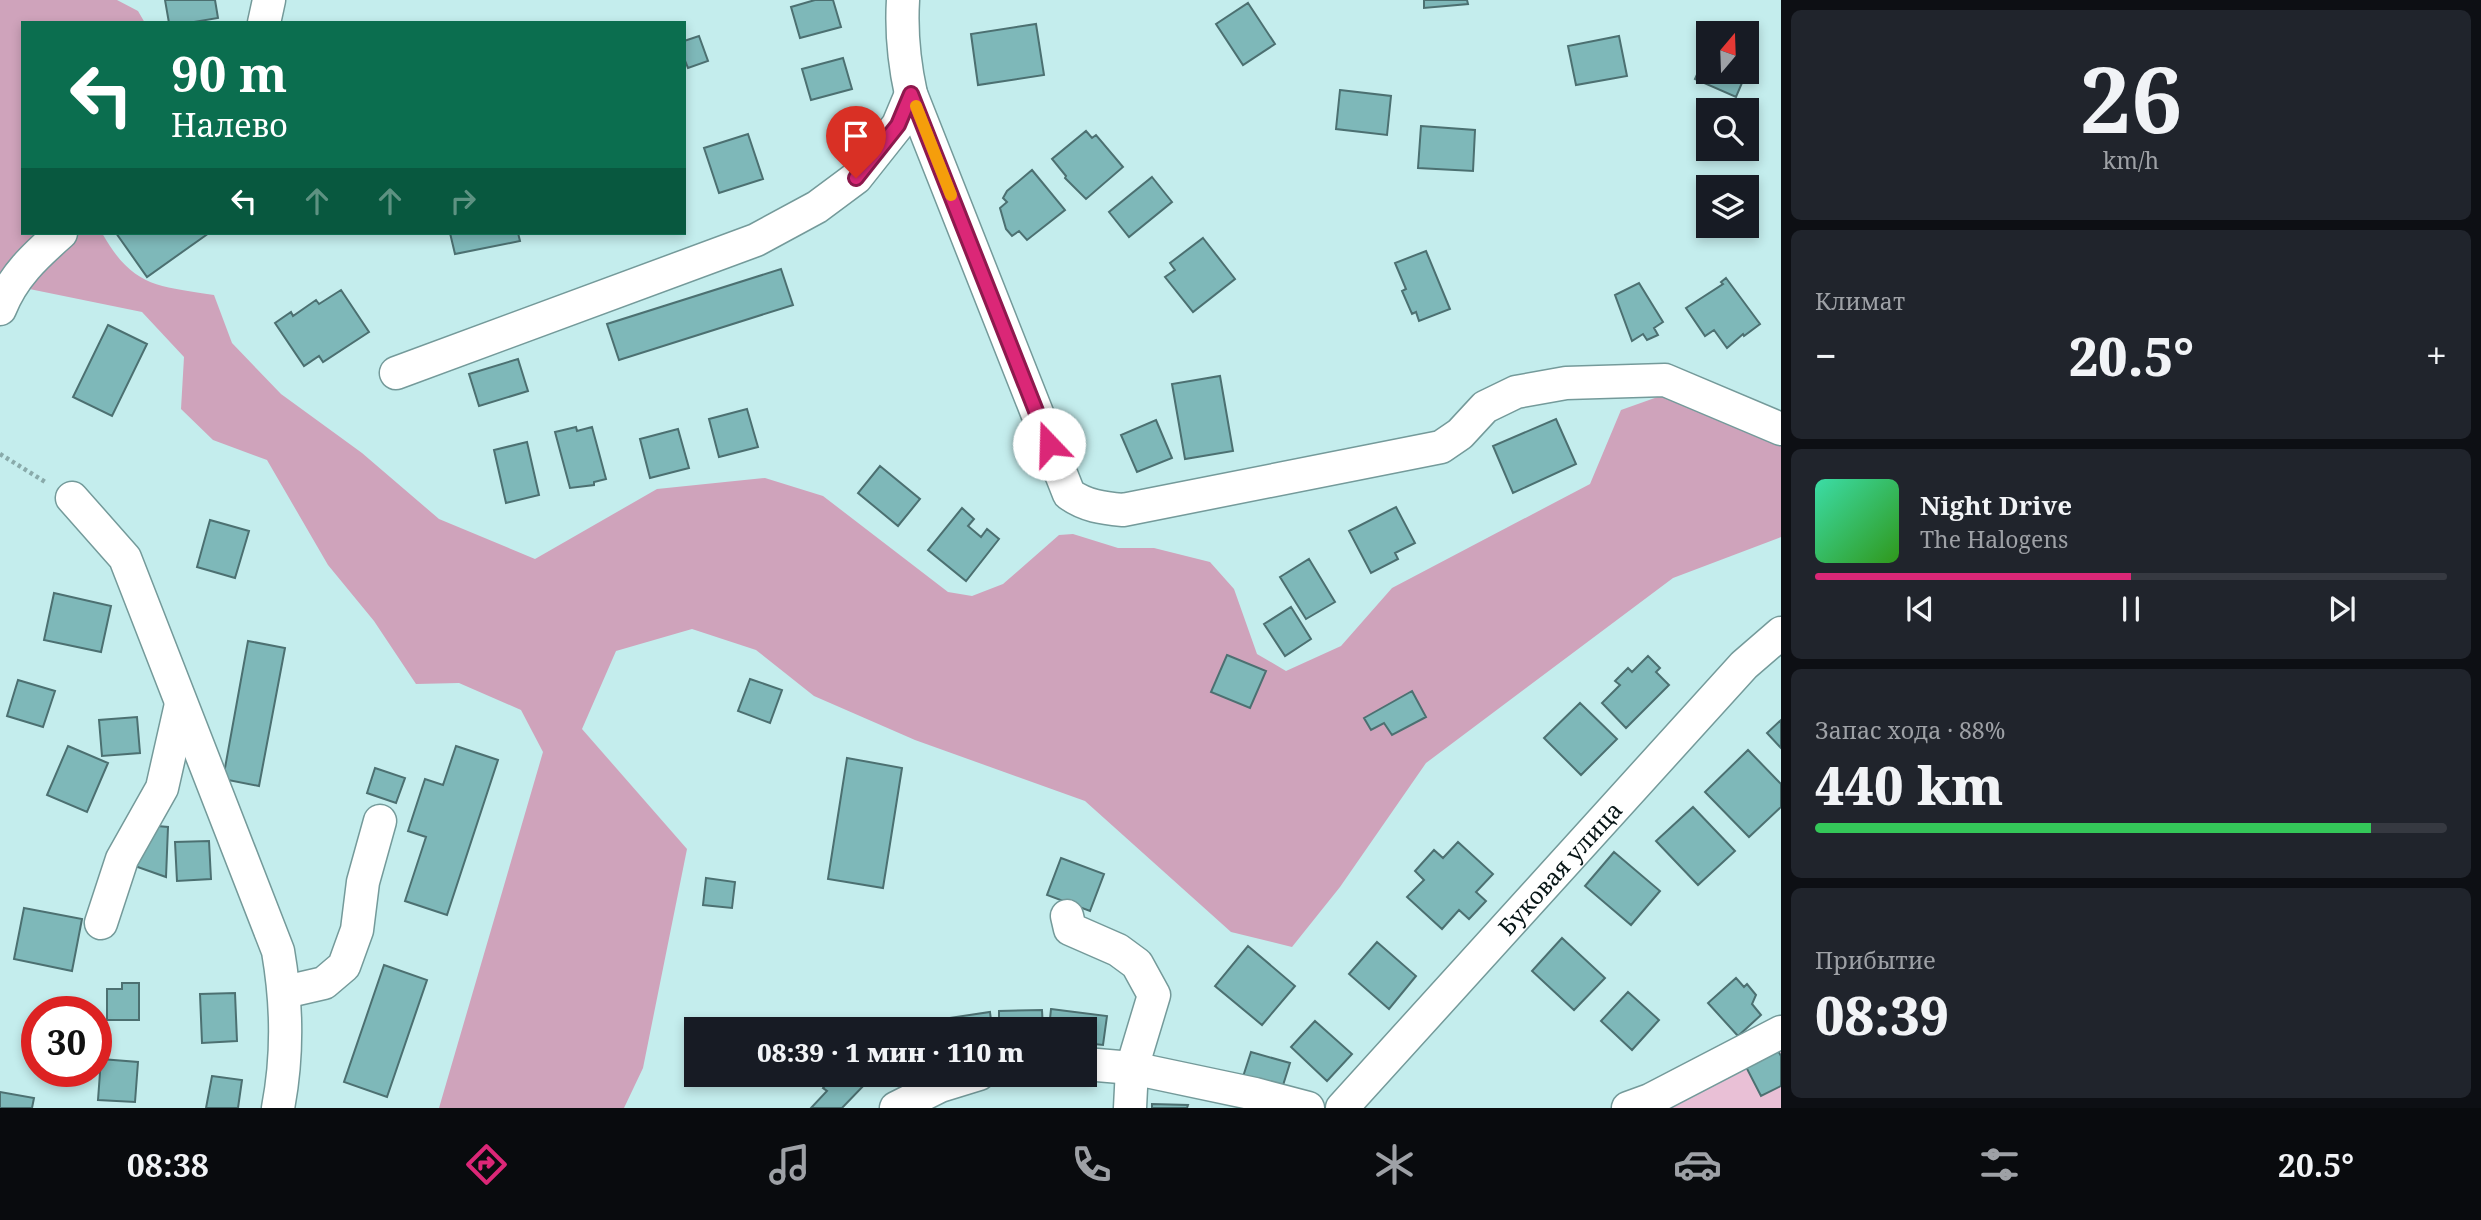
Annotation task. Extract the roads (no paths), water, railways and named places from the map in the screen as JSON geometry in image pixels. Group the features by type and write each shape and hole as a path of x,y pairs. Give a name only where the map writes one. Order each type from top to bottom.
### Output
{"street":[{"path":"264,21 269,0"},
{"path":"903,0 904,65 911,94 1069,494 1081,502 1103,508 1123,509 1441,447 1460,433 1485,407 1516,392 1566,383 1665,380 1781,429"},
{"path":"396,373 757,240 817,206 856,178 898,125 911,94"},
{"path":"0,309 15,278 28,262 59,235"},
{"path":"72,498 125,558 278,951 285,992 284,1079 278,1108"},
{"name":"Буковая улица","path":"1342,1108 1744,665 1781,633"},
{"path":"102,923 122,859 162,788 181,704"},
{"path":"285,992 324,983 344,966 357,930 363,882 380,821"},
{"path":"1067,916 1070,929 1118,950 1137,964 1154,995 1132,1068 1130,1108"},
{"path":"1628,1108 1662,1094 1781,1032"},
{"path":"1097,1065 1132,1068 1308,1108"},
{"path":"896,1108 938,1087"}]}
